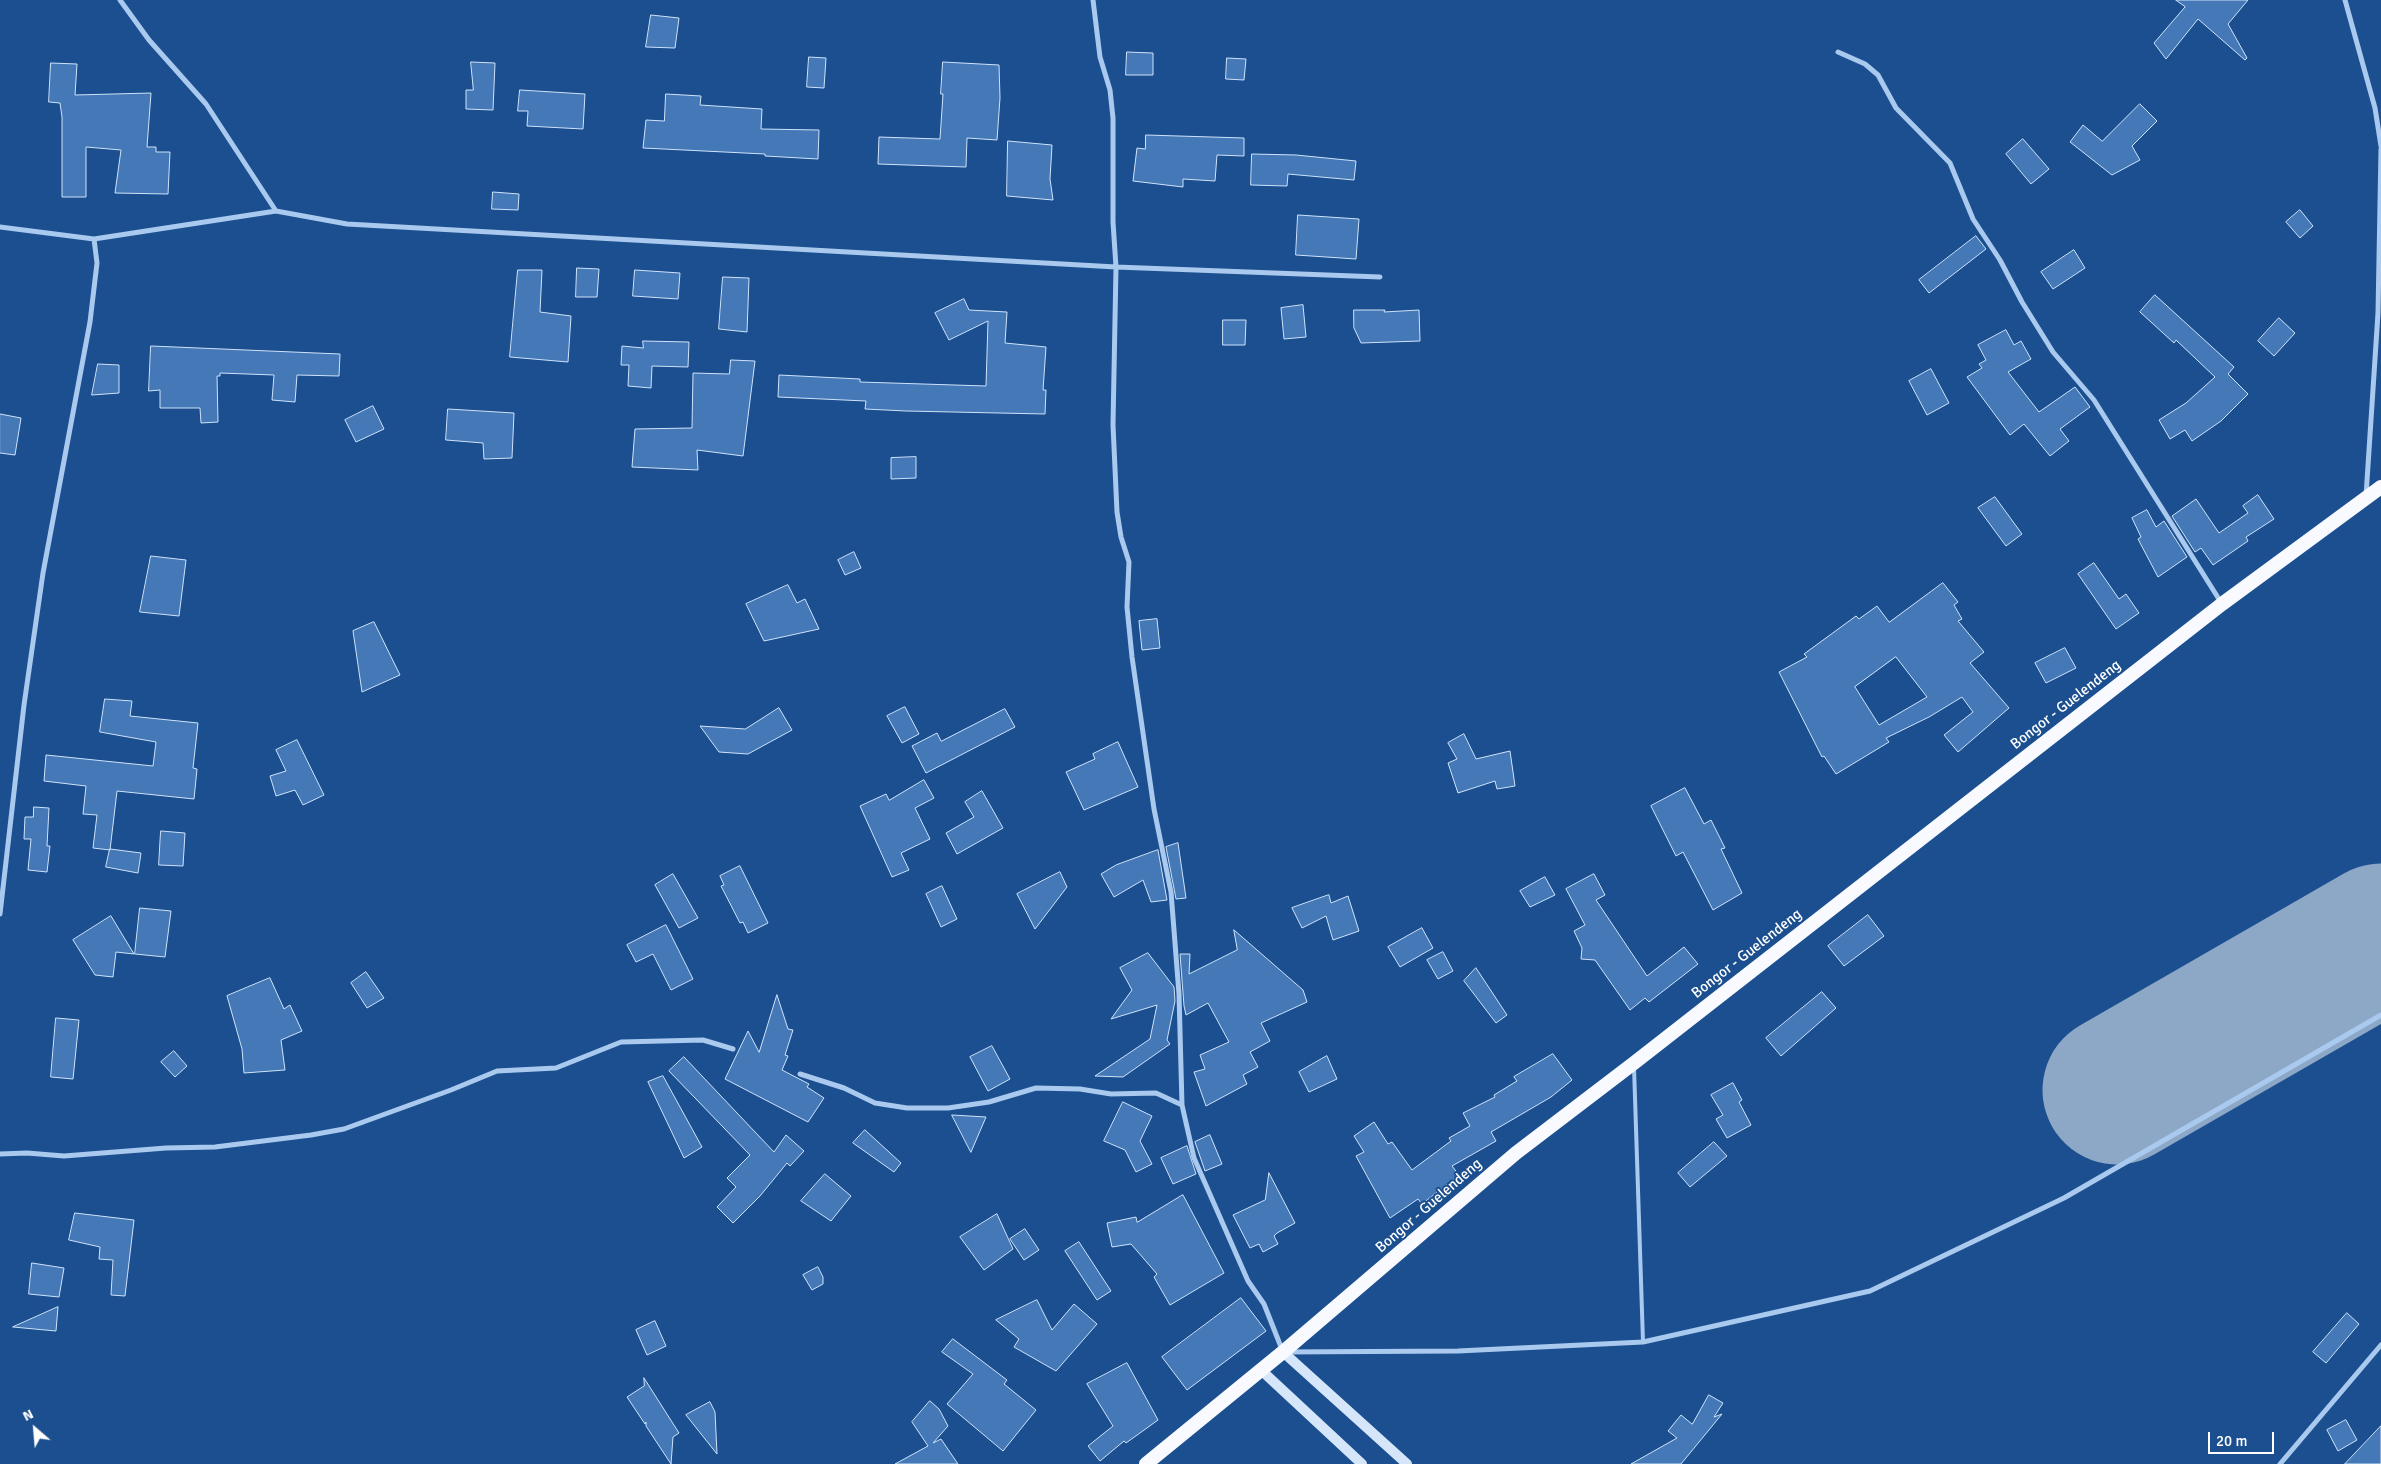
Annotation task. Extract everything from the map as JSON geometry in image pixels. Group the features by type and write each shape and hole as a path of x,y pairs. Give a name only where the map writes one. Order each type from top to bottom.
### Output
{"highway":[{"name":"Bongor - Guelendeng","path":"1146,1464 1283,1352 1516,1153 2222,604 2381,487"}],"main road":[{"path":"1283,1352 1407,1464"},
{"path":"1261,1370 1362,1464"}],"street":[{"path":"120,0 149,40 206,104 276,211"},
{"path":"1093,0 1100,58 1110,90 1114,118 1113,222 1116,267 1113,425 1117,512 1120,537 1129,562 1127,607 1132,657 1154,809 1171,892 1179,994 1182,1105 1194,1158 1248,1282 1264,1304 1283,1352 1458,1351 1643,1342 1870,1291 2064,1198 2381,1015"},
{"path":"2345,0 2375,108 2381,148 2378,313 2366,499"},
{"path":"1838,52 1864,64 1878,75 1896,108 1950,163 1973,219 2000,260 2022,302 2053,352 2094,400 2222,604"},
{"path":"0,227 94,239 276,211 347,224 1116,267 1380,277"},
{"path":"0,914 22,714 41,583 90,322 97,263 94,239"},
{"path":"0,1154 26,1153 64,1156 166,1148 216,1147 311,1135 344,1129 497,1071 556,1068 621,1042 703,1040 733,1049"},
{"path":"800,1074 844,1088 875,1103 907,1108 948,1108 989,1102 1036,1088 1080,1089 1111,1094 1156,1093 1182,1105"},
{"path":"2280,1464 2381,1345"}],"lane":[{"path":"1634,1063 1643,1342"}],"building":[{"path":"2176,0 2248,0 2228,24 2247,58 2245,60 2198,19 2166,59 2154,43 2185,7"},
{"path":"651,15 679,18 675,48 646,47"},
{"path":"1127,52 1153,53 1153,75 1126,75"},
{"path":"809,57 826,58 824,88 807,87"},
{"path":"1227,58 1246,59 1244,80 1226,79"},
{"path":"471,62 495,63 493,110 466,109 466,90 473,90"},
{"path":"943,62 999,65 1000,98 997,140 967,138 966,167 878,164 879,137 940,139"},
{"path":"51,63 77,64 75,95 151,93 147,147 156,147 156,152 170,152 168,194 115,193 121,150 86,147 86,197 62,197 62,117 60,103 49,102"},
{"path":"520,90 585,94 583,129 527,126 528,111 518,111"},
{"path":"666,94 701,96 700,105 762,109 761,129 819,130 818,159 765,156 765,154 643,148 646,120 664,121"},
{"path":"2140,104 2157,121 2132,146 2140,160 2112,175 2070,142 2083,125 2102,141"},
{"path":"1146,135 1244,138 1244,156 1217,155 1215,181 1183,179 1183,187 1133,181 1137,148 1145,149"},
{"path":"2023,139 2049,169 2031,184 2006,154"},
{"path":"1008,141 1052,145 1050,179 1053,200 1007,196"},
{"path":"1252,154 1296,155 1356,161 1354,180 1288,174 1287,186 1251,185"},
{"path":"493,192 519,194 518,210 492,209"},
{"path":"2300,210 2313,226 2300,238 2286,222"},
{"path":"1298,215 1359,219 1356,259 1296,255"},
{"path":"1976,236 1986,249 1929,293 1919,280"},
{"path":"2074,250 2085,268 2053,289 2041,272"},
{"path":"577,268 599,269 597,297 576,297"},
{"path":"518,270 542,270 540,312 571,316 568,362 510,357"},
{"path":"635,270 680,273 678,299 633,296"},
{"path":"723,277 749,278 747,332 719,329"},
{"path":"2155,295 2234,367 2228,374 2248,394 2221,421 2192,441 2185,430 2170,439 2159,420 2186,403 2215,377 2176,340 2174,343 2140,312"},
{"path":"964,299 969,310 1007,312 1005,343 1046,347 1043,390 1046,390 1045,414 865,409 866,401 778,397 779,375 860,379 860,382 986,386 988,321 949,340 935,313"},
{"path":"1303,305 1306,337 1284,339 1281,308"},
{"path":"1354,310 1385,310 1384,312 1419,310 1420,341 1361,343 1354,328"},
{"path":"2279,318 2295,333 2274,356 2258,341"},
{"path":"1223,320 1246,320 1245,345 1223,345"},
{"path":"2006,330 2014,345 2021,341 2031,359 2008,372 2039,412 2075,387 2090,407 2060,429 2069,441 2050,456 2024,424 2010,435 1967,377 1982,368 1979,364 1986,360 1978,345"},
{"path":"643,341 689,342 688,367 652,366 651,388 628,386 629,365 621,365 622,346 643,348"},
{"path":"151,346 340,354 339,376 297,375 295,402 272,400 274,375 220,373 220,376 217,376 218,422 201,423 200,408 160,408 160,390 149,391"},
{"path":"731,360 755,361 743,456 697,450 698,470 632,467 635,429 692,428 693,373 729,374"},
{"path":"98,364 119,365 119,393 92,395"},
{"path":"1931,369 1949,403 1927,415 1909,381"},
{"path":"373,406 384,429 356,442 345,420"},
{"path":"448,409 514,413 512,458 484,459 483,443 446,440"},
{"path":"0,414 21,418 15,455 0,453"},
{"path":"916,457 916,478 891,479 891,458"},
{"path":"2258,495 2274,519 2246,537 2248,541 2213,565 2201,548 2195,552 2172,516 2196,499 2219,533 2248,513 2243,506"},
{"path":"1995,497 2022,534 2006,546 1978,508"},
{"path":"2147,510 2156,527 2164,521 2187,557 2158,577 2138,539 2141,537 2132,518"},
{"path":"854,552 861,568 845,575 838,560"},
{"path":"151,556 186,560 179,616 140,612"},
{"path":"2094,563 2119,599 2126,594 2139,613 2116,629 2078,574"},
{"path":"1943,583 1958,602 1954,605 1962,619 1958,621 1984,652 1970,663 2009,708 1958,752 1944,735 1973,712 1962,697 1929,717 1886,738 1889,742 1836,774 1824,756 1822,757 1779,672 1807,657 1804,654 1856,616 1859,619 1877,606 1889,622","holes":["1896,657 1927,697 1879,725 1855,687"]},
{"path":"788,585 797,603 805,599 819,629 764,641 746,604"},
{"path":"1157,619 1160,648 1142,650 1139,621"},
{"path":"374,622 400,675 362,692 353,631"},
{"path":"2065,648 2076,668 2046,683 2035,663"},
{"path":"105,699 132,701 130,716 198,723 193,768 197,769 194,799 117,791 110,850 93,848 97,815 83,814 86,786 44,781 46,755 153,766 156,742 100,732"},
{"path":"905,707 919,734 902,743 887,716"},
{"path":"779,708 792,730 748,754 719,752 700,726 745,729"},
{"path":"1005,709 1015,727 926,773 912,746 937,733 941,741"},
{"path":"1464,734 1476,759 1510,751 1515,786 1497,789 1495,781 1458,793 1448,763 1457,759 1448,743"},
{"path":"297,740 324,795 303,805 295,790 276,796 270,776 286,771 276,750"},
{"path":"1118,742 1138,787 1084,810 1066,772 1095,759 1093,754"},
{"path":"924,780 934,798 915,808 930,839 901,853 909,870 892,877 860,806 886,794 889,800"},
{"path":"1685,788 1704,824 1711,820 1725,848 1721,849 1742,893 1713,910 1683,852 1676,856 1651,806"},
{"path":"982,791 1003,828 957,854 946,833 974,817 965,802"},
{"path":"34,807 49,808 47,846 50,846 47,872 28,870 31,839 24,839 25,817 33,817"},
{"path":"161,831 185,833 183,866 159,865"},
{"path":"1178,843 1186,898 1176,899 1166,847"},
{"path":"110,849 141,853 138,873 106,867"},
{"path":"1158,850 1167,900 1151,902 1143,880 1114,897 1101,874 1116,865"},
{"path":"740,866 768,923 748,933 743,922 740,923 721,886 724,885 720,876"},
{"path":"1060,872 1067,887 1035,929 1017,894"},
{"path":"673,874 698,918 679,928 655,885"},
{"path":"1594,874 1605,895 1596,900 1647,976 1684,947 1698,964 1649,1002 1645,998 1630,1010 1595,960 1581,959 1582,948 1574,931 1585,925 1566,889"},
{"path":"1545,877 1555,895 1530,907 1520,891"},
{"path":"942,886 957,919 941,927 926,894"},
{"path":"1329,895 1331,903 1348,896 1359,931 1333,940 1326,916 1302,928 1292,908"},
{"path":"140,908 171,911 165,957 135,954"},
{"path":"1868,915 1884,936 1844,966 1828,946"},
{"path":"111,916 134,954 116,952 113,977 95,975 73,940"},
{"path":"666,925 693,979 671,990 653,954 636,962 627,945"},
{"path":"1422,928 1433,948 1400,967 1388,947"},
{"path":"1234,930 1303,990 1307,1002 1261,1023 1270,1041 1250,1052 1258,1067 1243,1075 1247,1084 1206,1106 1194,1072 1205,1069 1200,1055 1229,1042 1208,1003 1186,1015 1180,954 1190,954 1189,974 1237,950"},
{"path":"1443,952 1453,971 1438,979 1427,960"},
{"path":"1148,953 1174,987 1175,1001 1167,1040 1170,1044 1123,1077 1095,1076 1150,1039 1157,1005 1111,1019 1132,990 1120,968"},
{"path":"1476,968 1507,1015 1496,1023 1464,981"},
{"path":"366,972 384,998 367,1008 351,983"},
{"path":"270,978 284,1009 290,1005 302,1031 281,1040 285,1070 244,1073 242,1049 227,996"},
{"path":"1822,992 1836,1008 1781,1056 1766,1038"},
{"path":"777,995 788,1029 793,1030 785,1055 788,1056 782,1070 809,1084 807,1087 824,1098 808,1122 725,1079 748,1031 759,1052"},
{"path":"56,1018 79,1020 73,1079 51,1077"},
{"path":"992,1046 1010,1079 988,1091 970,1057"},
{"path":"174,1051 187,1066 175,1077 161,1062"},
{"path":"1553,1054 1572,1080 1551,1097 1491,1132 1496,1141 1452,1166 1459,1175 1422,1204 1418,1199 1390,1218 1356,1156 1364,1152 1354,1136 1374,1122 1388,1144 1392,1142 1412,1170 1451,1141 1449,1138 1470,1126 1463,1113 1495,1097 1494,1095 1517,1081 1514,1077"},
{"path":"1327,1056 1337,1079 1309,1092 1299,1072"},
{"path":"684,1057 774,1152 786,1135 804,1151 790,1166 787,1163 760,1196 733,1223 717,1207 736,1187 727,1178 750,1155 669,1071"},
{"path":"663,1076 702,1147 684,1158 648,1082"},
{"path":"1733,1083 1742,1100 1739,1102 1751,1125 1727,1138 1716,1119 1723,1115 1711,1095"},
{"path":"1123,1102 1152,1116 1140,1141 1152,1164 1136,1172 1125,1150 1104,1141"},
{"path":"952,1115 986,1117 971,1152"},
{"path":"865,1130 901,1163 894,1172 853,1143"},
{"path":"1210,1135 1222,1164 1205,1171 1195,1142"},
{"path":"1714,1142 1727,1156 1690,1187 1678,1173"},
{"path":"1187,1146 1196,1174 1173,1184 1161,1158"},
{"path":"1269,1173 1295,1223 1277,1233 1274,1236 1278,1244 1263,1252 1259,1244 1250,1248 1233,1215 1265,1200"},
{"path":"825,1174 851,1196 831,1221 801,1201"},
{"path":"1183,1195 1224,1273 1170,1305 1154,1277 1157,1274 1131,1244 1112,1247 1107,1223 1136,1217 1137,1222"},
{"path":"75,1213 134,1220 125,1296 111,1295 113,1260 99,1259 100,1247 69,1240"},
{"path":"997,1214 1013,1249 984,1270 960,1237"},
{"path":"1025,1229 1039,1250 1024,1260 1010,1239"},
{"path":"1079,1242 1111,1291 1097,1300 1065,1251"},
{"path":"32,1263 64,1268 59,1297 29,1294"},
{"path":"818,1267 823,1277 823,1284 812,1290 803,1275"},
{"path":"1241,1298 1266,1331 1187,1390 1162,1357"},
{"path":"1037,1300 1052,1330 1074,1304 1097,1324 1056,1371 1014,1347 1019,1339 996,1320"},
{"path":"58,1307 56,1331 13,1327"},
{"path":"2347,1313 2359,1324 2326,1363 2313,1352"},
{"path":"655,1321 666,1346 647,1355 636,1330"},
{"path":"953,1339 1007,1380 1004,1384 1036,1410 1003,1451 947,1404 973,1374 942,1352"},
{"path":"1127,1363 1158,1420 1126,1443 1124,1441 1100,1461 1088,1446 1113,1426 1087,1384"},
{"path":"644,1378 679,1433 673,1437 671,1464 646,1426 646,1422 645,1424 627,1397 644,1386"},
{"path":"1709,1395 1723,1403 1714,1417 1722,1414 1681,1464 1631,1464 1677,1438 1668,1431 1681,1415 1692,1424"},
{"path":"930,1401 939,1409 948,1426 933,1443 941,1439 958,1464 895,1464 928,1446 912,1422"},
{"path":"710,1402 715,1412 717,1454 686,1415"},
{"path":"2346,1420 2357,1440 2338,1451 2327,1430"},
{"path":"2381,1426 2381,1464 2345,1464"}],"runway":[{"path":"2117,1090 2381,938"}]}
